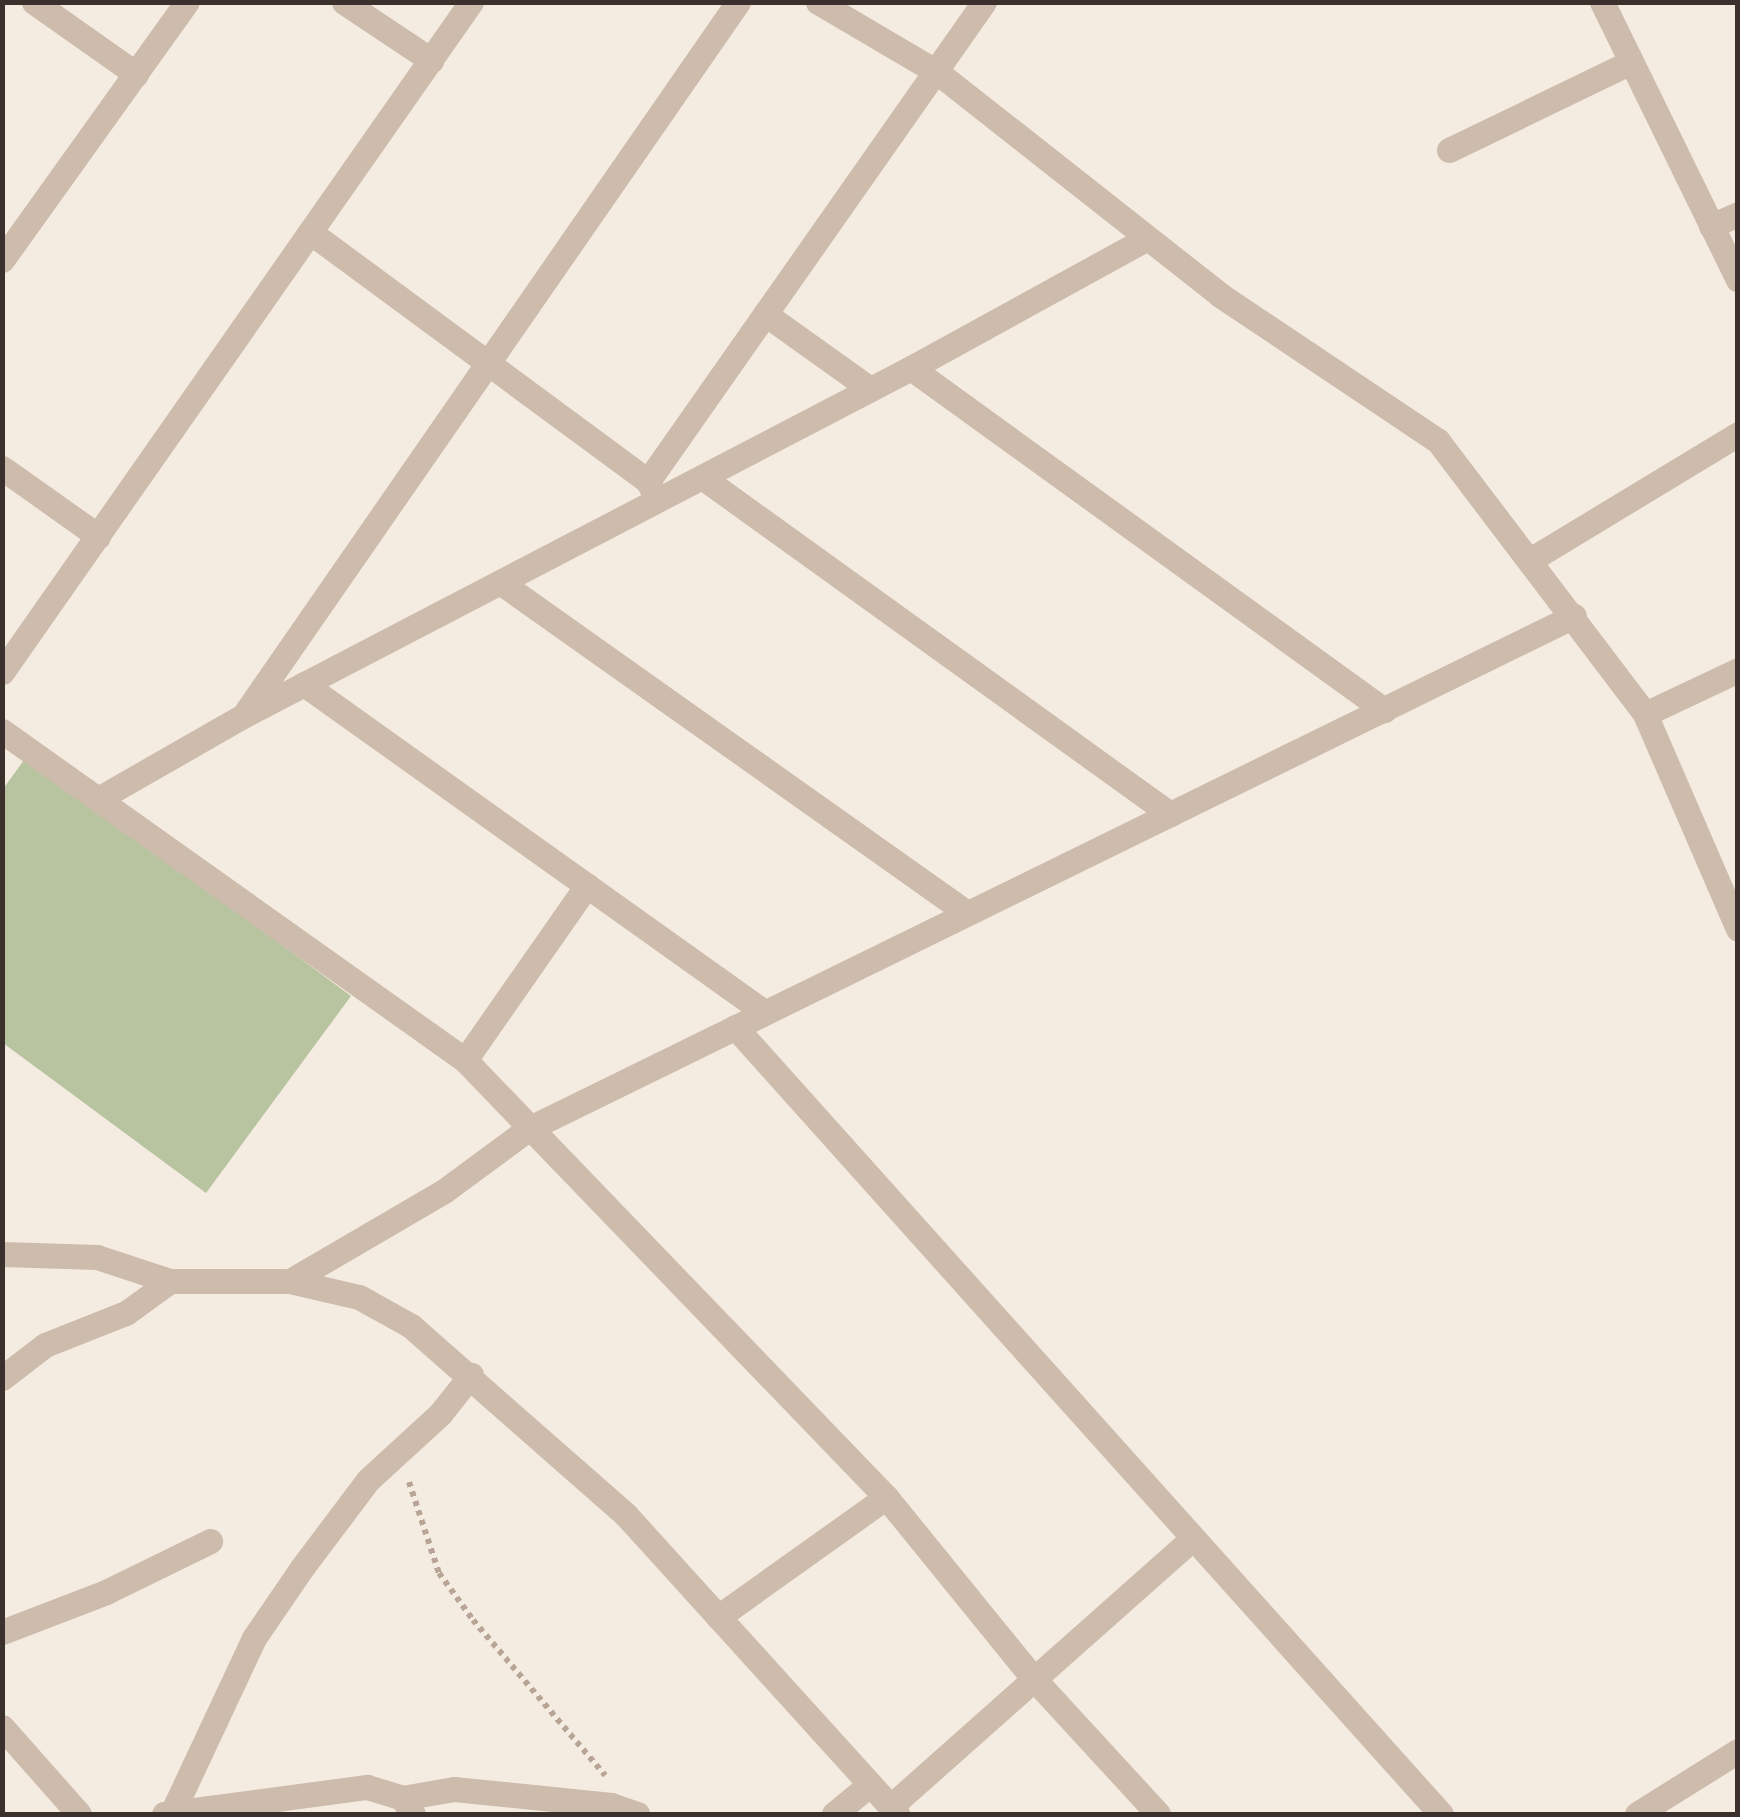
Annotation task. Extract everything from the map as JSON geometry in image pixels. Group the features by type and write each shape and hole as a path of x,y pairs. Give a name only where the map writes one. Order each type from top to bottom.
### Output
{"street":[{"path":"34,2 136,74"},
{"path":"2,260 11,229 136,74 187,2"},
{"path":"344,2 430,60"},
{"path":"2,672 470,2"},
{"path":"243,716 738,2"},
{"path":"818,2 937,72 1220,295 1438,441 1645,714 1734,912"},
{"path":"652,490 764,314 984,2"},
{"path":"1602,2 1738,280"},
{"path":"1449,150 1631,62"},
{"path":"1712,226 1738,214"},
{"path":"310,232 652,490"},
{"path":"98,799 243,716 500,582 652,490 702,477 911,368 1146,238"},
{"path":"764,314 870,389"},
{"path":"911,368 1384,710"},
{"path":"1530,560 1738,434"},
{"path":"2,468 98,536"},
{"path":"702,477 1170,814"},
{"path":"500,582 968,913"},
{"path":"290,1281 444,1191 528,1129 1574,616"},
{"path":"1645,714 1738,670"},
{"path":"304,684 764,1012"},
{"path":"2,731 466,1060 528,1129 886,1498 1034,1679 1150,1812"},
{"path":"466,1060 586,885"},
{"path":"735,1026 1441,1814"},
{"path":"2,1254 97,1257 170,1280 290,1281 360,1296 411,1326 626,1515 893,1811 1034,1679 1194,1538"},
{"path":"2,1378 45,1345 126,1314 170,1280"},
{"path":"172,1813 254,1638 344,1511 440,1414 471,1375"},
{"path":"718,1617 886,1498"},
{"path":"2,1632 106,1592 210,1541"},
{"path":"2,1727 79,1814"},
{"path":"1637,1814 1738,1751"},
{"path":"834,1814 869,1784"},
{"path":"164,1814 367,1787 408,1806 454,1789 636,1813"}],"path":[{"path":"403,1449 414,1505 439,1572 472,1620 636,1813"}],"green space":[{"path":"27,756 351,996 206,1193 3,1043 3,789"}]}
